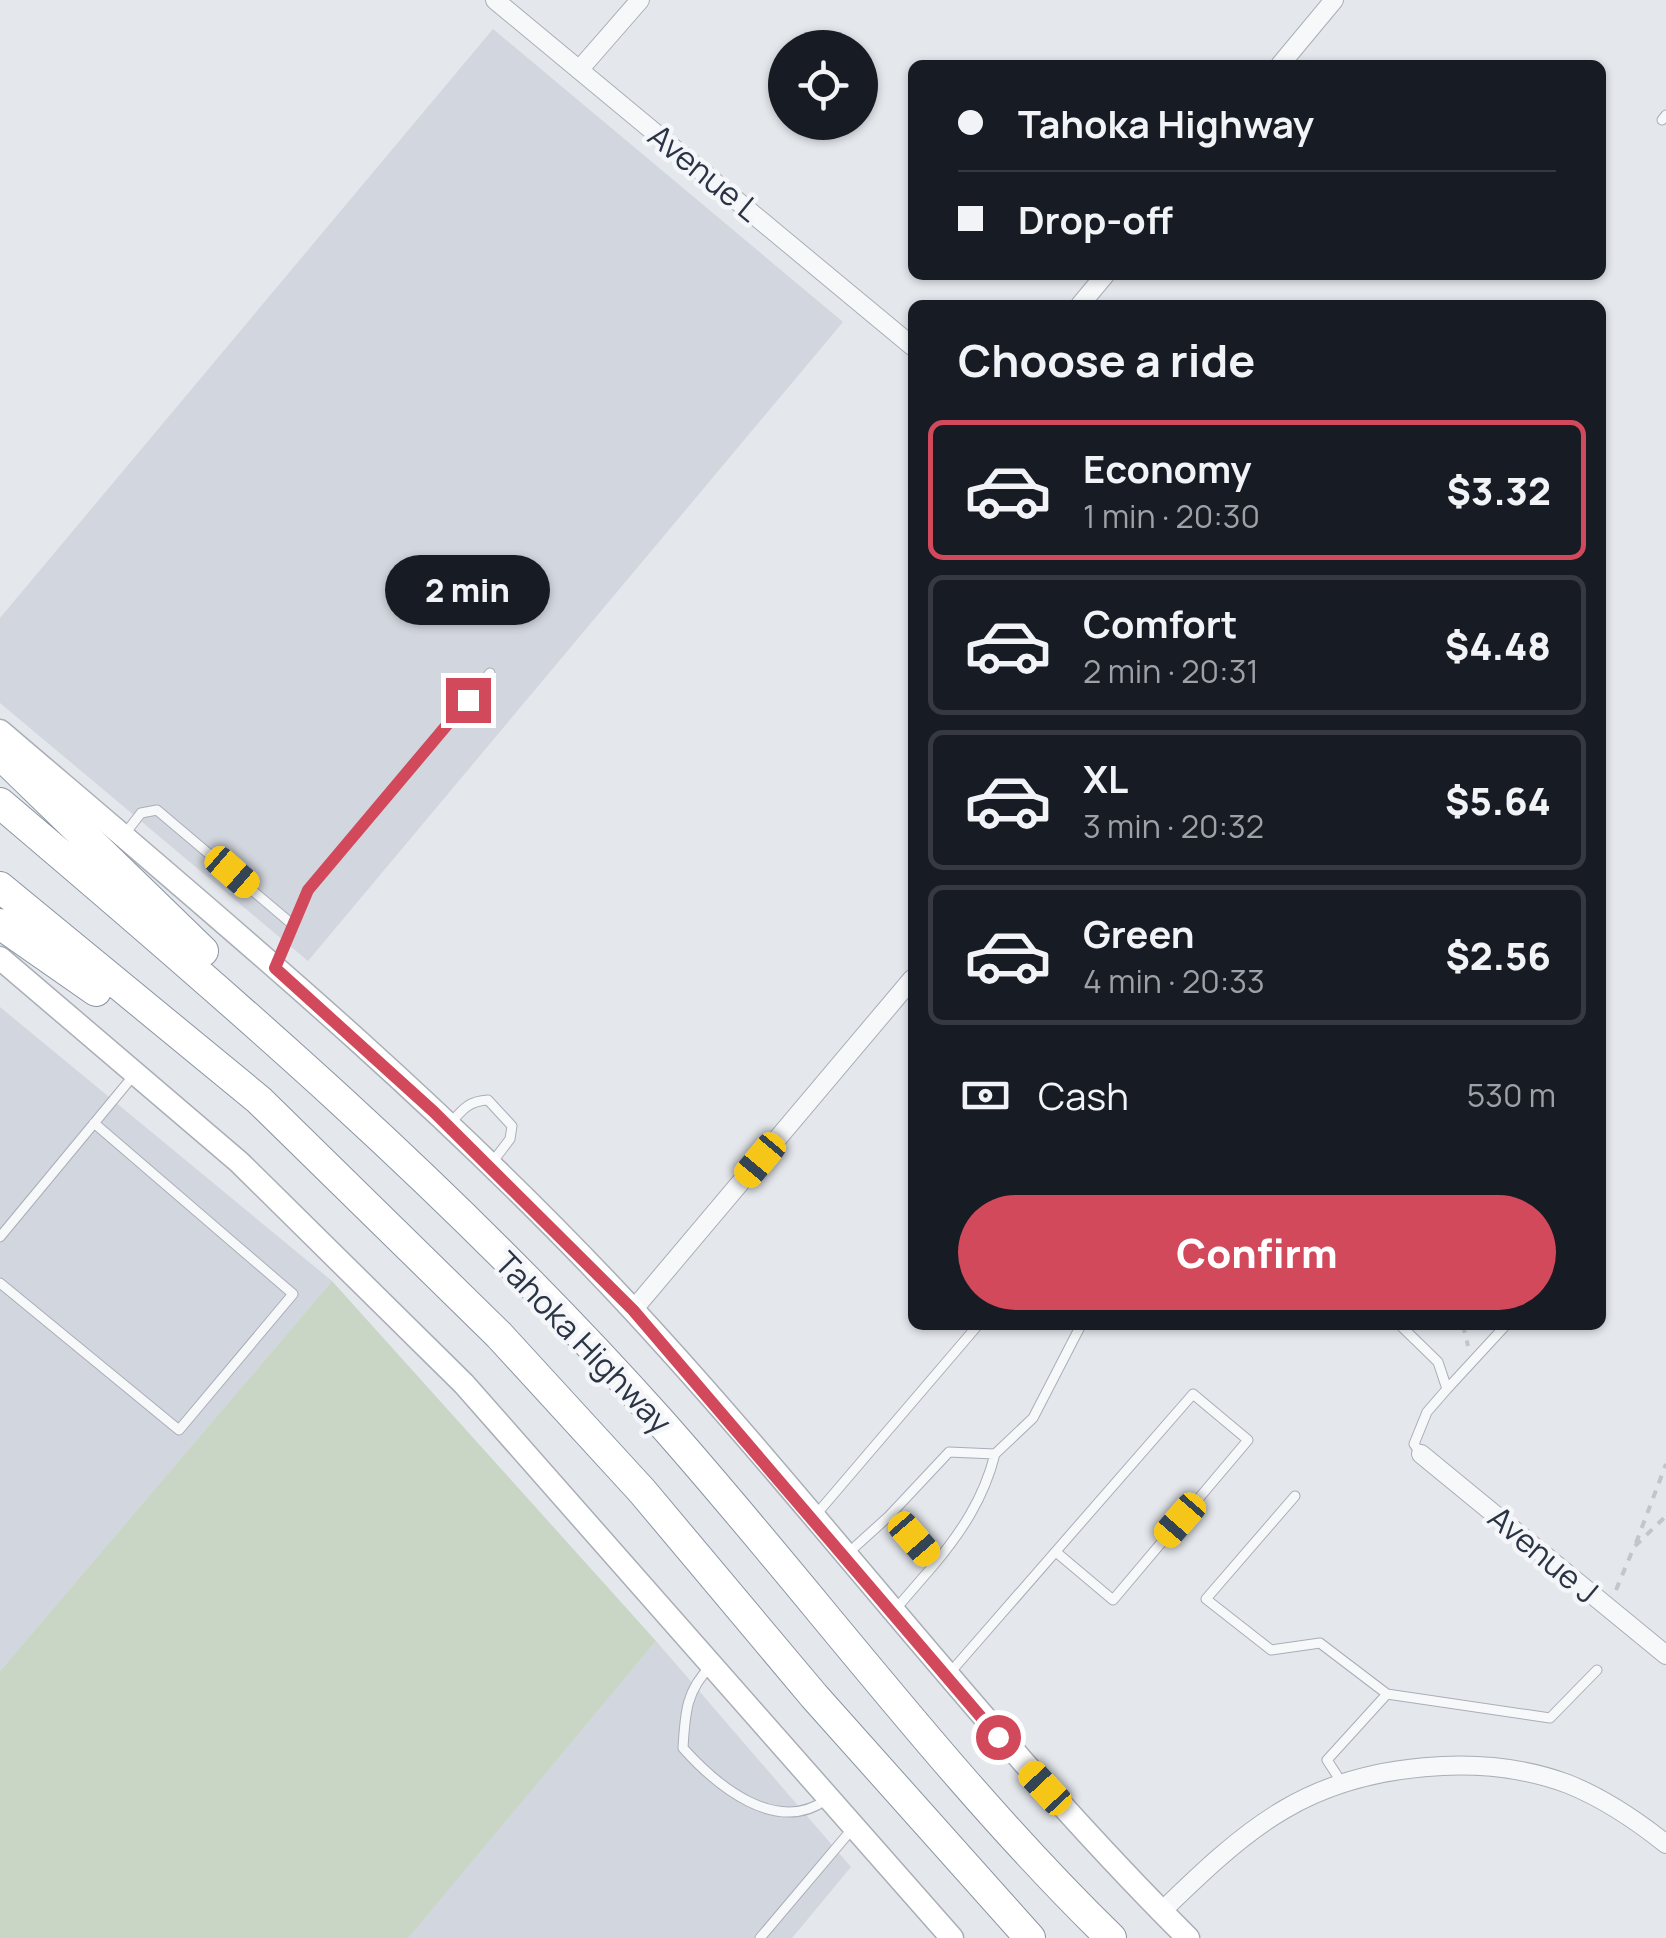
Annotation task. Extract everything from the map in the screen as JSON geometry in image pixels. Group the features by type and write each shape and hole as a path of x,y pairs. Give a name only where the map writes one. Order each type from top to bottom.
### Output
{"highway":[{"path":"0,754 198,945 348,1106"},
{"name":"Tahoka Highway","path":"0,803 348,1106 524,1279 658,1419 942,1754 1110,1938"},
{"name":"Tahoka Highway","path":"0,887 276,1116 499,1335 616,1462 814,1696 1030,1938"},
{"path":"0,924 276,1116"}],"main road":[{"name":"Tahoka Highway","path":"0,732 275,968 489,1166 633,1310 947,1677 1188,1938"},
{"path":"0,958 136,1073 324,1242 464,1384 952,1938"}],"street":[{"name":"Avenue L","path":"495,0 908,343"},
{"path":"579,70 640,0"},
{"path":"1284,60 1334,0"},
{"path":"1084,300 1101,280"},
{"path":"633,1310 908,984"},
{"name":"Avenue J","path":"1421,1454 1666,1656"},
{"path":"1162,1912 1285,1808 1343,1785 1432,1768 1523,1773 1595,1796 1666,1844"}],"lane":[{"path":"275,968 308,890 490,672"},
{"path":"123,836 141,814 158,810 292,924"},
{"path":"0,1237 136,1073"},
{"path":"447,1127 467,1104 488,1100 499,1109 512,1126 510,1139 489,1166"},
{"path":"0,1283 179,1430 292,1294 94,1123"},
{"path":"813,1519 974,1330"},
{"path":"892,1613 968,1520 988,1483 995,1454 1033,1418 1078,1330"},
{"path":"1405,1330 1438,1362 1447,1389"},
{"path":"1421,1454 1414,1444 1416,1433 1447,1389 1501,1330"},
{"path":"947,1677 1193,1394 1248,1440 1112,1600 1056,1552"},
{"path":"844,1556 949,1452 995,1454"},
{"path":"1294,1496 1206,1599 1271,1650 1320,1643 1387,1694 1550,1718 1596,1670"},
{"path":"888,1516 897,1519 931,1558 932,1567"},
{"path":"712,1666 696,1680 685,1705 683,1748 715,1784 773,1811 809,1813 827,1799"},
{"path":"1343,1785 1327,1760 1387,1694"},
{"path":"760,1938 853,1828"}],"path":[{"path":"1608,1608 1666,1464"},
{"path":"1634,1548 1666,1516"}],"shaded area":[{"path":"493,29 843,322 308,961 0,703 0,618"},
{"path":"0,1007 332,1281 0,1671"},
{"path":"656,1641 851,1867 792,1938 407,1938"}],"green space":[{"path":"332,1281 656,1641 408,1938 0,1938 0,1671"}],"route":[{"path":"468,700 308,890 275,968 434,1112 633,1310 998,1737"}]}
